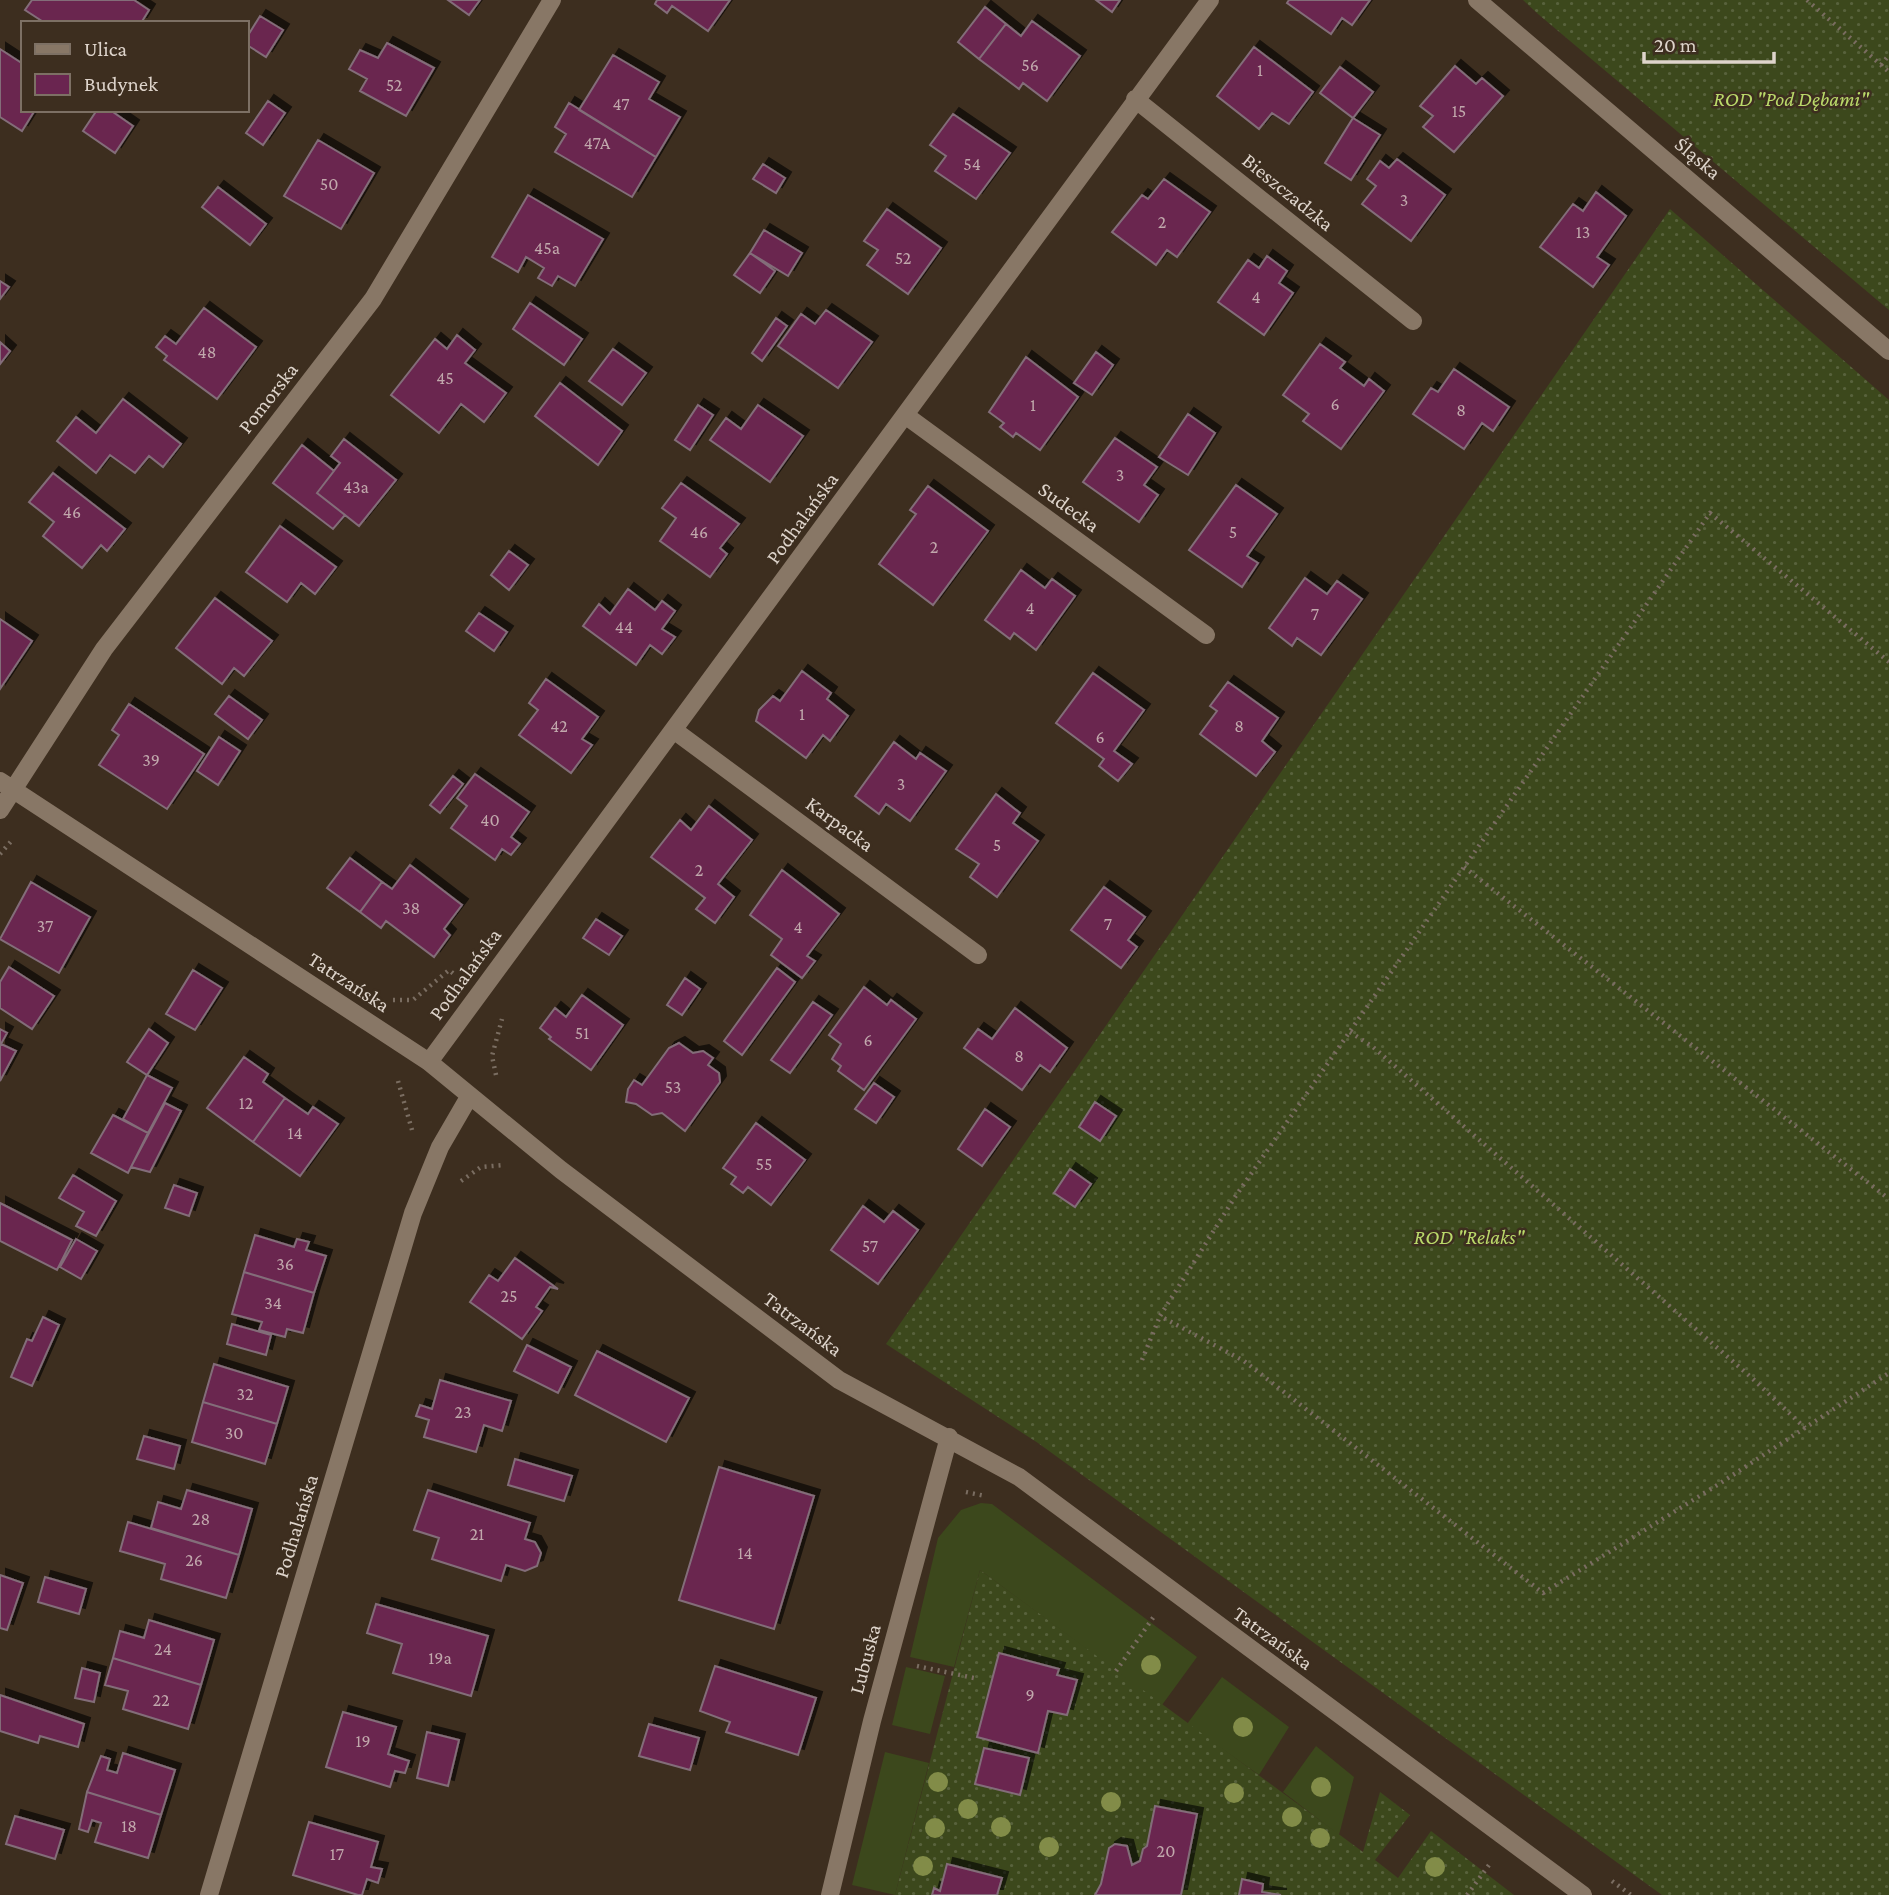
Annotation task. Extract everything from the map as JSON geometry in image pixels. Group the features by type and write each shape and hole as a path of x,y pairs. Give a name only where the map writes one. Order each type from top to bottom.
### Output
{"street":[{"name":"Pomorska","path":"0,810 6,785 104,649 373,299 552,0"},
{"name":"Podhalańska","path":"429,1062 1210,0"},
{"name":"Śląska","path":"1478,0 1889,351"},
{"name":"Bieszczadzka","path":"1135,99 1413,320"},
{"name":"Sudecka","path":"905,415 1206,635"},
{"name":"Karpacka","path":"675,731 978,955"},
{"name":"Tatrzańska","path":"6,785 429,1062 469,1097 839,1380 1019,1477 1583,1895"},
{"name":"Podhalańska","path":"209,1895 413,1213 440,1147 469,1097"},
{"name":"Lubuska","path":"830,1895 949,1437"}],"path":[{"path":"1807,0 1889,72"},
{"path":"1881,65 1889,55"},
{"path":"1142,1360 1160,1317 1236,1197 1710,513 1889,662"},
{"path":"1464,867 1889,1199"},
{"path":"389,1000 413,1000 449,970 503,1011 492,1056 496,1076 503,1087"},
{"path":"1350,1032 1414,1083 1753,1379 1805,1428"},
{"path":"1160,1317 1244,1361 1543,1593 1889,1373"},
{"path":"1116,1671 1156,1615"},
{"path":"889,1660 974,1678"},
{"path":"1466,1895 1489,1864"},
{"path":"1609,1879 1631,1895"}],"green space":[{"name":"ROD \"Pod Dębami\"","path":"1523,0 1889,0 1889,310 1538,14"},
{"name":"ROD \"Relaks\"","path":"1670,209 1889,400 1889,1895 1662,1895 1038,1443 886,1344"},
{"path":"981,1503 992,1504 1197,1657 1162,1705 980,1570 954,1667 910,1657 938,1538 961,1510"},
{"path":"980,1570 1363,1852 1380,1792 1410,1815 1375,1860 1398,1878 1431,1831 1514,1895 895,1895"},
{"path":"906,1667 945,1676 930,1734 892,1725"},
{"path":"1222,1677 1289,1727 1259,1775 1187,1724"},
{"path":"1316,1746 1354,1777 1339,1835 1283,1792"},
{"path":"885,1752 929,1763 895,1895 852,1885"}],"building":[{"path":"32,0 134,0 149,10 142,21 42,21 25,10"},
{"path":"448,0 480,0 469,15"},
{"path":"657,0 730,0 708,31 672,6 667,13 655,4"},
{"path":"1096,0 1120,0 1112,12"},
{"path":"1289,0 1370,0 1352,25 1342,18 1331,34 1287,3"},
{"path":"985,7 1006,24 979,59 958,42"},
{"path":"260,16 283,30 266,57 248,46 248,35"},
{"path":"1032,21 1080,56 1047,101 1023,83 1019,89 979,59 1006,24 1021,36"},
{"path":"387,43 434,68 406,116 360,91 367,79 349,69 360,50 378,58"},
{"path":"1254,47 1313,92 1289,124 1272,113 1259,129 1217,96"},
{"path":"0,49 21,63 21,112 34,112 22,131 0,117"},
{"path":"613,55 659,82 649,99 680,117 656,157 579,110"},
{"path":"1455,66 1476,84 1482,78 1503,96 1454,152 1423,127 1433,116 1420,106"},
{"path":"1340,67 1373,92 1353,118 1320,93"},
{"path":"268,101 285,113 263,145 246,133"},
{"path":"569,103 656,157 632,197 555,152 566,134 555,127"},
{"path":"96,112 113,112 133,126 115,153 83,131"},
{"path":"953,114 1010,153 976,199 935,171 946,156 930,145"},
{"path":"1353,118 1380,135 1351,180 1325,163"},
{"path":"318,140 374,173 341,229 284,196"},
{"path":"1397,159 1445,195 1411,241 1362,204 1376,186 1367,179 1380,161 1389,168"},
{"path":"763,164 785,178 776,193 753,179"},
{"path":"1164,179 1210,212 1177,257 1167,250 1156,265 1112,232 1142,195 1148,199"},
{"path":"218,187 266,224 250,245 202,207"},
{"path":"1596,192 1626,216 1597,257 1609,265 1593,287 1540,247 1573,204 1583,211"},
{"path":"528,195 603,239 575,286 558,276 552,286 538,278 544,268 526,257 518,272 492,257"},
{"path":"887,209 941,248 908,294 867,265 878,250 864,241"},
{"path":"764,230 802,253 788,276 750,253"},
{"path":"750,253 775,271 760,293 734,275"},
{"path":"1267,256 1287,271 1279,283 1293,293 1264,335 1218,302 1248,260 1259,268"},
{"path":"0,281 9,287 0,299"},
{"path":"530,303 582,339 564,365 513,329"},
{"path":"204,308 256,347 217,399 164,360 167,356 156,347 165,336 176,344"},
{"path":"826,310 872,342 838,388 778,346 801,314 815,324"},
{"path":"776,318 787,326 762,361 752,353"},
{"path":"457,335 475,350 465,363 506,393 484,422 461,404 439,433 391,395 435,339 447,349"},
{"path":"0,342 10,351 0,364"},
{"path":"1320,344 1345,362 1340,368 1364,386 1369,379 1384,391 1341,449 1303,421 1309,414 1283,395"},
{"path":"613,349 646,373 622,405 589,381"},
{"path":"1096,352 1113,365 1092,395 1074,383"},
{"path":"1026,357 1078,397 1040,450 1016,433 1013,437 1000,427 1004,423 989,412"},
{"path":"1454,369 1509,407 1493,431 1482,423 1464,449 1413,414 1431,388 1438,392"},
{"path":"560,383 622,431 598,465 535,416"},
{"path":"123,399 181,444 163,467 149,456 135,473 110,455 96,473 57,441 76,417 96,433"},
{"path":"698,405 713,415 690,450 675,440"},
{"path":"758,405 803,436 770,482 710,440 726,418 741,429"},
{"path":"1188,414 1215,433 1188,475 1159,457"},
{"path":"1115,438 1157,467 1144,485 1158,495 1139,522 1083,482"},
{"path":"344,439 396,480 359,526 317,493 340,463 331,456"},
{"path":"302,445 334,471 317,493 345,515 333,529 273,483"},
{"path":"53,473 125,529 107,551 101,545 82,568 43,536 54,522 29,502"},
{"path":"681,483 739,524 720,548 727,554 710,577 660,541 676,518 662,508"},
{"path":"1236,485 1277,514 1247,556 1258,563 1242,587 1189,550"},
{"path":"928,486 988,531 933,605 879,564 916,514 910,510"},
{"path":"280,526 336,567 315,594 301,583 287,602 246,572"},
{"path":"509,551 528,565 509,590 491,575"},
{"path":"1021,570 1045,588 1052,579 1075,596 1036,650 1014,633 1010,639 985,620"},
{"path":"1305,578 1327,594 1337,581 1362,599 1321,655 1297,638 1292,646 1269,628"},
{"path":"628,589 655,610 662,601 675,611 662,629 675,637 662,654 650,645 636,665 583,626 599,604 610,614"},
{"path":"215,598 272,641 244,676 234,668 222,684 176,648"},
{"path":"479,613 507,632 494,651 466,631"},
{"path":"0,619 32,641 0,689"},
{"path":"802,671 831,693 827,699 848,716 830,741 823,735 806,758 756,721 759,710 773,696 780,701"},
{"path":"1093,673 1144,710 1114,751 1132,764 1118,781 1099,766 1104,759 1056,723"},
{"path":"546,679 598,717 582,739 592,745 571,773 519,735 538,710 529,703"},
{"path":"1228,682 1278,718 1262,741 1275,752 1256,776 1200,734 1217,711 1210,706"},
{"path":"229,696 262,720 248,739 215,714"},
{"path":"129,704 204,754 167,809 99,765 119,735 112,730"},
{"path":"219,737 240,751 218,785 197,771"},
{"path":"894,742 916,759 920,753 946,771 910,821 886,804 879,814 855,796"},
{"path":"475,774 529,812 511,837 520,844 511,855 502,849 495,860 451,828 467,806 457,798"},
{"path":"453,776 463,784 440,813 430,805"},
{"path":"996,794 1020,813 1013,823 1038,841 997,897 970,877 979,864 956,849"},
{"path":"709,806 752,840 718,884 734,897 715,923 696,909 705,898 651,857 680,820 691,830"},
{"path":"350,858 382,882 360,912 327,888"},
{"path":"410,865 462,905 444,929 450,935 434,957 386,921 381,928 360,912 382,882 392,889"},
{"path":"782,870 839,914 807,956 815,961 802,978 771,955 782,939 750,915"},
{"path":"31,882 90,917 59,973 0,939"},
{"path":"1104,887 1145,917 1128,940 1137,947 1121,968 1071,930"},
{"path":"596,919 622,936 609,955 583,938"},
{"path":"9,967 54,996 32,1029 0,1008 0,982"},
{"path":"777,968 795,982 742,1055 724,1041"},
{"path":"193,970 222,988 195,1030 166,1014"},
{"path":"685,978 700,989 682,1015 667,1005"},
{"path":"864,987 887,1005 891,1000 916,1019 864,1090 838,1071 841,1066 832,1059 841,1044 829,1035"},
{"path":"582,995 623,1025 591,1070 549,1039 551,1037 540,1028 555,1008 566,1017"},
{"path":"813,1002 832,1015 790,1073 771,1060"},
{"path":"1015,1008 1067,1048 1050,1072 1040,1065 1022,1090 964,1048 978,1029 992,1039"},
{"path":"0,1029 7,1033 1,1044 16,1051 0,1081"},
{"path":"149,1029 168,1043 147,1075 127,1062"},
{"path":"679,1043 693,1053 703,1051 713,1058 708,1065 719,1073 720,1082 685,1131 662,1113 652,1115 636,1104 626,1102 628,1089 634,1080 642,1085 669,1048"},
{"path":"244,1057 268,1074 263,1082 285,1098 253,1142 207,1108"},
{"path":"147,1075 172,1088 148,1133 123,1119"},
{"path":"874,1083 894,1097 876,1123 855,1109"},
{"path":"285,1098 308,1114 313,1107 338,1124 300,1176 253,1142"},
{"path":"1095,1102 1116,1116 1100,1141 1079,1127"},
{"path":"165,1103 181,1111 150,1172 131,1167"},
{"path":"985,1109 1010,1127 982,1166 958,1149"},
{"path":"113,1115 148,1133 128,1173 91,1153"},
{"path":"756,1123 805,1160 771,1205 748,1187 743,1193 731,1184 736,1177 723,1168"},
{"path":"1070,1169 1091,1184 1075,1207 1054,1193"},
{"path":"73,1175 116,1201 96,1236 76,1226 84,1212 59,1198"},
{"path":"174,1185 197,1193 189,1216 165,1208"},
{"path":"0,1203 72,1240 57,1270 0,1241"},
{"path":"863,1206 884,1222 893,1211 918,1230 878,1284 831,1250"},
{"path":"255,1235 294,1247 297,1239 309,1242 306,1250 326,1256 314,1293 244,1272"},
{"path":"76,1239 97,1251 81,1279 60,1267"},
{"path":"515,1258 558,1289 550,1287 536,1307 542,1311 522,1339 470,1302 489,1275 498,1281"},
{"path":"244,1272 314,1293 303,1333 287,1329 285,1337 259,1330 262,1322 232,1314"},
{"path":"43,1317 59,1325 32,1386 11,1377 27,1339 32,1341"},
{"path":"232,1324 271,1335 266,1355 227,1344"},
{"path":"527,1345 571,1367 558,1393 514,1371"},
{"path":"597,1351 689,1398 666,1442 575,1395"},
{"path":"214,1364 288,1387 277,1424 203,1402"},
{"path":"440,1380 511,1401 502,1431 484,1425 476,1452 424,1437 429,1420 416,1416 420,1405 432,1409"},
{"path":"203,1402 277,1424 265,1464 192,1442"},
{"path":"144,1436 180,1446 174,1469 137,1459"},
{"path":"515,1459 572,1476 564,1501 508,1485"},
{"path":"719,1467 814,1496 774,1629 679,1600"},
{"path":"187,1490 252,1509 239,1555 151,1528 158,1502 181,1509"},
{"path":"428,1490 530,1523 525,1539 535,1542 541,1553 537,1566 525,1571 506,1565 501,1581 432,1559 439,1538 414,1530"},
{"path":"128,1522 239,1555 226,1598 161,1579 165,1564 120,1551"},
{"path":"0,1575 23,1583 7,1630 0,1628"},
{"path":"45,1577 86,1589 79,1614 38,1602"},
{"path":"376,1604 488,1636 471,1696 393,1673 402,1644 367,1633"},
{"path":"149,1620 214,1640 201,1685 113,1658 120,1631 144,1638"},
{"path":"999,1653 1059,1669 1057,1675 1077,1680 1067,1715 1048,1711 1038,1753 977,1737"},
{"path":"113,1658 201,1685 188,1729 123,1709 128,1691 105,1685"},
{"path":"715,1666 816,1698 798,1755 726,1732 730,1722 700,1711"},
{"path":"82,1668 100,1673 94,1702 75,1698"},
{"path":"0,1695 84,1724 78,1747 40,1736 38,1743 0,1731"},
{"path":"343,1712 396,1727 388,1754 409,1761 405,1773 395,1771 390,1787 326,1767"},
{"path":"649,1724 699,1738 690,1770 639,1756"},
{"path":"427,1732 459,1740 448,1786 417,1778"},
{"path":"984,1748 1029,1758 1020,1795 975,1784"},
{"path":"123,1753 175,1770 161,1815 87,1792 101,1756 110,1759 107,1770 117,1773"},
{"path":"87,1792 161,1815 148,1858 95,1842 101,1823 92,1820 88,1832 79,1829"},
{"path":"1155,1806 1197,1814 1181,1895 1095,1895 1101,1884 1109,1848 1115,1844 1127,1846 1132,1865 1140,1861 1143,1849 1147,1846"},
{"path":"15,1816 64,1830 55,1859 6,1844"},
{"path":"309,1822 378,1842 371,1867 382,1869 378,1883 367,1879 362,1895 358,1895 293,1875"},
{"path":"947,1864 1002,1878 997,1895 932,1895 934,1888 940,1891"},
{"path":"1242,1879 1263,1884 1262,1892 1281,1895 1239,1895"}]}
